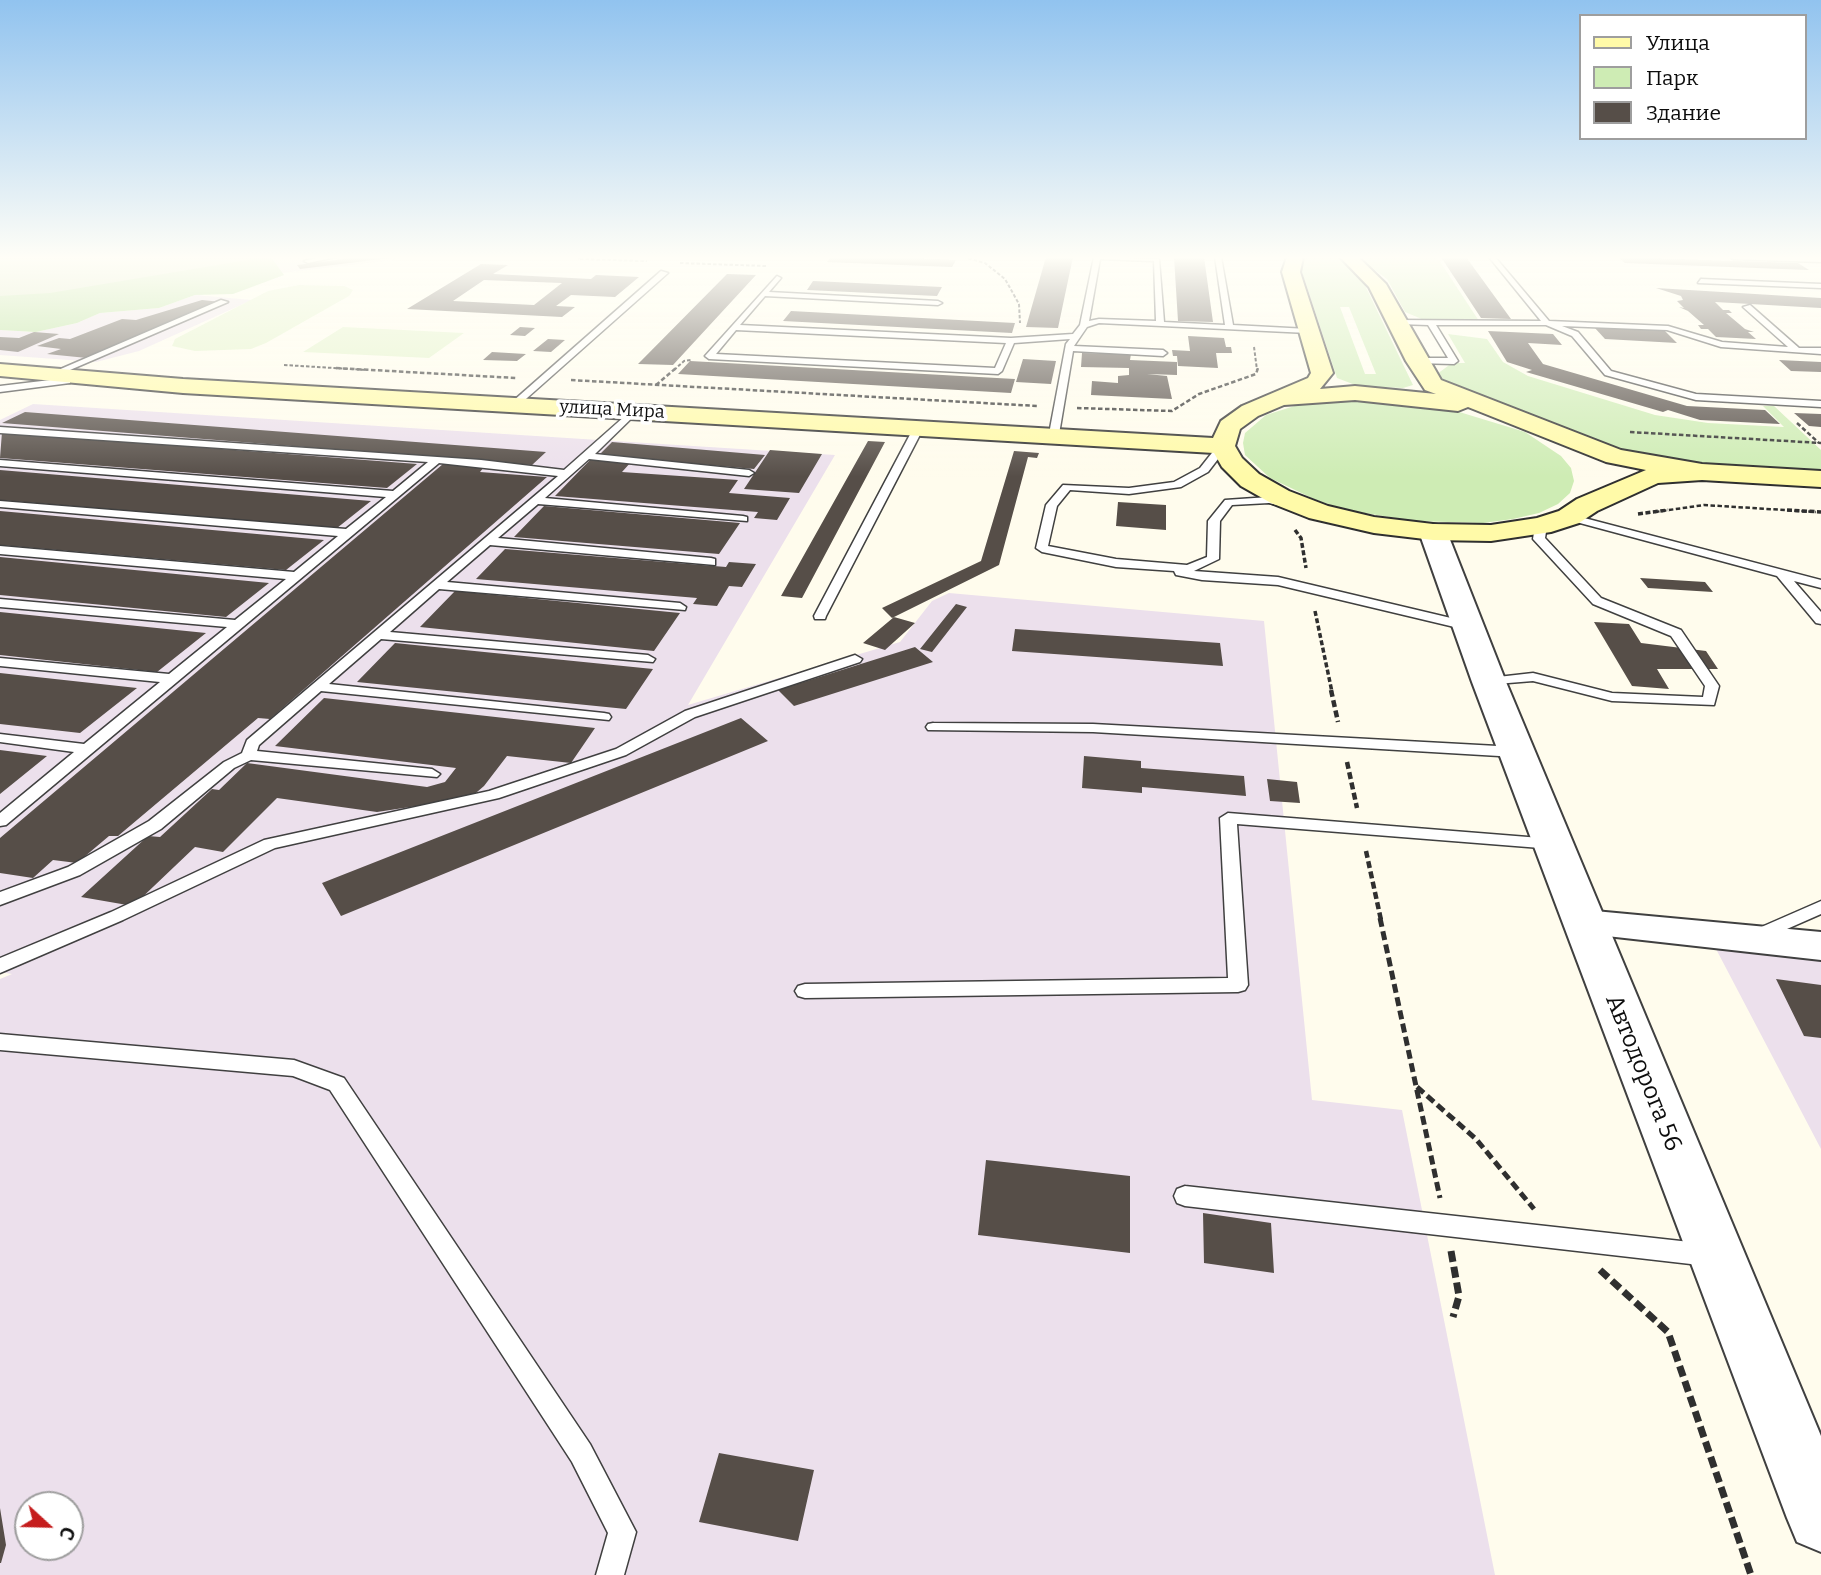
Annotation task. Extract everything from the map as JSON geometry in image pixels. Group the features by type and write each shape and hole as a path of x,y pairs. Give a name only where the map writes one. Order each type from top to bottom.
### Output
{"main road":[{"path":"1402,330 1433,385 1546,433 1615,457 1703,472 1821,479"},
{"path":"1308,331 1322,373 1316,383 1283,400 1250,411 1229,426 1223,446 1231,463 1250,480 1280,497 1319,512 1374,525 1433,532 1491,533 1541,526 1653,476 1703,472"},
{"name":"улица Мира","path":"0,370 183,386 1054,434 1223,446"},
{"path":"1283,400 1355,393 1396,395 1452,403 1517,420"},
{"path":"1546,433 1574,450 1592,469 1597,487 1578,511"}],"street":[{"path":"1433,532 1467,626"},
{"name":"Автодорога 56","path":"1467,626 1821,1518"},
{"path":"1584,923 1821,946"}],"lane":[{"path":"53,374 157,330"},
{"path":"515,404 598,330"},
{"path":"709,356 731,330"},
{"path":"803,330 1011,341 1073,337"},
{"path":"1054,434 1070,348 1073,337 1079,330"},
{"path":"1298,330 1308,331"},
{"path":"1417,361 1454,361 1436,330"},
{"path":"1566,330 1575,334 1608,373 1696,397 1821,404"},
{"path":"1676,330 1721,344 1821,351"},
{"path":"1774,330 1797,350"},
{"path":"709,356 998,371 1011,341"},
{"path":"1070,348 1163,353"},
{"path":"0,389 91,378"},
{"path":"249,755 252,743 438,585 563,473 587,456 634,411"},
{"path":"820,616 919,427"},
{"path":"0,430 437,460 563,473"},
{"path":"1223,446 1204,470 1177,485 1129,491 1067,487 1052,505 1042,548 1116,563 1188,569 1213,559 1213,522 1229,502 1269,500 1319,512"},
{"path":"587,456 749,473"},
{"path":"0,821 437,460"},
{"path":"0,463 396,494"},
{"path":"534,500 743,519"},
{"path":"0,504 348,533"},
{"path":"1578,511 1821,584"},
{"path":"1489,682 1533,677 1612,697 1709,702 1712,686 1676,633 1597,601 1539,539 1541,526"},
{"path":"488,541 711,562"},
{"path":"0,550 297,576"},
{"path":"1154,566 1202,576 1278,580 1467,626"},
{"path":"1781,573 1821,620"},
{"path":"438,585 680,607"},
{"path":"0,603 238,624"},
{"path":"380,635 648,659"},
{"path":"0,966 117,916 270,844 493,795 621,752 690,713 855,659"},
{"path":"0,662 172,679"},
{"path":"319,687 604,717"},
{"path":"933,727 1093,728 1343,744 1516,751"},
{"path":"0,738 88,749"},
{"path":"2,900 74,871 155,825 229,765 249,755 432,774"},
{"path":"805,991 1238,985 1227,818 1553,844"},
{"path":"1749,939 1821,907"},
{"path":"0,1042 294,1068 337,1084 581,1453 622,1532 610,1575"},
{"path":"1185,1196 1716,1255"}],"path":[{"path":"1025,330 1047,338"},
{"path":"279,365 1059,408 1172,411 1199,394 1255,374 1258,367 1250,330"},
{"path":"656,385 684,361 709,356"},
{"path":"1628,432 1820,444"},
{"path":"1637,514 1704,505 1821,512"},
{"path":"1290,523 1301,538 1446,1225 1459,1296 1453,1317"},
{"path":"1417,1087 1476,1139 1539,1215 1668,1332 1751,1575"}],"shaded area":[{"path":"0,330 184,330 139,351 96,362 0,355"},
{"path":"33,404 835,455 688,705 900,642 932,601 949,593 1264,621 1312,1100 1402,1110 1495,1575 0,1575 0,979 12,974 0,972 0,420"},
{"path":"1716,949 1821,959 1821,1149"}],"green space":[{"path":"191,330 288,330 251,349 195,351 172,346 175,339"},
{"path":"337,330 464,333 429,358 303,352"},
{"path":"1321,330 1349,330 1365,374 1376,374 1358,330 1387,330 1413,385 1403,388 1358,386 1337,378"},
{"path":"1448,334 1487,339 1503,362 1528,376 1655,415 1708,423 1784,427 1763,406 1774,406 1821,450 1821,471 1656,461 1613,454 1458,393 1437,374 1452,363 1465,363"},
{"path":"1353,399 1443,407 1525,432 1561,456 1571,468 1574,481 1570,493 1558,504 1539,513 1513,519 1483,523 1414,521 1346,510 1316,500 1270,478 1245,455 1245,433 1266,415 1304,403"}],"building":[{"path":"92,330 153,330 87,358 47,354 61,349 37,346 59,338 70,339"},
{"path":"516,330 532,330 525,336 510,335"},
{"path":"671,330 705,330 673,365 638,364"},
{"path":"964,330 1013,330 1012,333"},
{"path":"1597,330 1664,330 1677,343 1605,339"},
{"path":"1710,330 1750,330 1754,332 1748,332 1756,339 1716,337"},
{"path":"1488,331 1553,334 1562,345 1528,343 1543,364 1687,406 1765,410 1780,424 1700,420 1668,410 1663,412 1526,372 1532,370 1507,362"},
{"path":"34,332 59,334 18,352 0,350 0,337 19,338"},
{"path":"1188,336 1224,338 1226,347 1231,347 1232,353 1216,353 1218,368 1178,366 1177,356 1173,356 1172,350 1190,351"},
{"path":"548,339 565,340 551,352 533,351"},
{"path":"492,352 526,354 517,361 483,360"},
{"path":"1082,353 1131,354 1130,360 1177,362 1177,375 1147,374 1167,376 1172,399 1091,395 1092,381 1118,383 1118,376 1129,375 1129,368 1081,367"},
{"path":"1023,359 1056,361 1051,384 1016,382"},
{"path":"1779,360 1821,362 1821,372 1791,371"},
{"path":"690,361 1015,379 1011,393 678,374"},
{"path":"25,412 546,452 532,465 2,423"},
{"path":"1794,413 1821,414 1821,427 1809,426"},
{"path":"2,432 417,464 387,488 0,458"},
{"path":"868,441 885,442 802,598 781,596"},
{"path":"612,442 765,455 754,469 599,455"},
{"path":"770,450 822,454 799,493 744,489"},
{"path":"1014,451 1039,453 1037,458 1028,457 999,565 892,618 882,608 981,561"},
{"path":"591,459 631,462 622,472 738,480 729,493 790,498 777,520 754,518 758,512 555,496"},
{"path":"443,464 484,467 480,472 547,477 270,719 258,718 118,836 109,836 77,863 53,860 33,878 0,873 0,838"},
{"path":"0,470 371,501 337,528 0,500"},
{"path":"1118,502 1166,505 1166,530 1116,526"},
{"path":"544,506 740,523 719,554 514,537"},
{"path":"0,511 324,540 286,570 0,545"},
{"path":"505,549 726,567 729,562 756,564 742,587 729,586 717,606 693,604 697,598 476,579"},
{"path":"0,557 269,583 226,617 0,595"},
{"path":"1640,578 1705,582 1713,592 1648,588"},
{"path":"455,591 680,613 654,651 420,627"},
{"path":"956,604 967,607 932,652 920,649"},
{"path":"0,612 206,633 157,672 0,655"},
{"path":"894,617 915,623 885,650 863,643"},
{"path":"1594,622 1629,624 1641,643 1706,651 1718,669 1657,669 1669,689 1632,686"},
{"path":"1015,629 1220,643 1223,666 1012,651"},
{"path":"395,643 653,669 626,709 357,682"},
{"path":"915,647 933,662 794,706 778,690"},
{"path":"0,673 137,688 80,733 0,724"},
{"path":"324,698 595,728 571,763 507,756 484,786 470,798 377,812 277,798 223,852 195,847 133,906 81,897 148,836 160,837 212,789 219,790 247,763 427,787 445,782 456,768 275,746"},
{"path":"741,718 768,741 341,916 322,883"},
{"path":"0,750 47,756 0,794"},
{"path":"1084,756 1141,761 1141,768 1244,776 1246,796 1142,787 1142,793 1082,788"},
{"path":"1267,779 1297,782 1300,803 1270,801"},
{"path":"1776,979 1821,985 1821,1038 1804,1036"},
{"path":"986,1160 1130,1176 1130,1253 978,1235"},
{"path":"1203,1213 1271,1223 1274,1273 1204,1263"},
{"path":"719,1453 814,1470 798,1541 699,1522"},
{"path":"0,1508 6,1545 1,1563 0,1563"}]}
